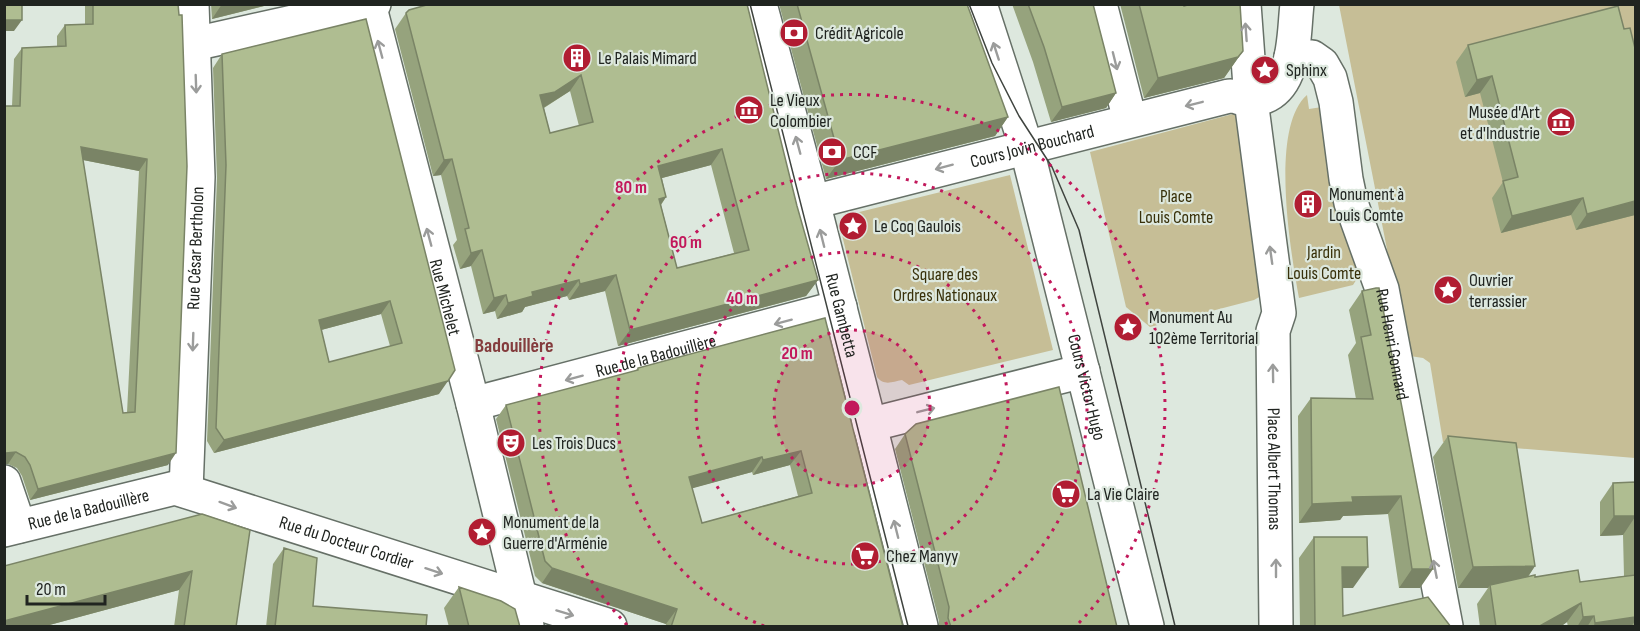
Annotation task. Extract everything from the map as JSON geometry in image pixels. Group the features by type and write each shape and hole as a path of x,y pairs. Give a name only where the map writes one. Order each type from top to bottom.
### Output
{"street":[{"name":"Rue César Bertholon","path":"179,490 198,177 192,4"},
{"name":"Rue Gambetta","path":"760,4 921,627"},
{"name":"Cours Victor Hugo","path":"980,4 1026,146 1147,627"},
{"path":"1101,4 1130,120"},
{"path":"1244,4 1251,100 1262,99 1278,89 1284,81 1291,57 1297,4"},
{"path":"195,44 371,5"},
{"name":"Rue Michelet","path":"371,5 473,404 523,613"},
{"name":"Rue Henri Gonnard","path":"1291,57 1312,57 1322,64 1330,78 1336,102 1346,179 1382,289 1446,627"},
{"name":"Cours Jovin Bouchard","path":"813,202 1232,95 1251,100"},
{"name":"Place Albert Thomas","path":"1251,100 1279,314 1273,331 1276,627"},
{"name":"Rue de la Badouillère","path":"473,404 840,307"},
{"path":"869,425 1083,371"},
{"path":"4,482 12,528"},
{"name":"Rue de la Badouillère","path":"12,528 179,490"},
{"name":"Rue du Docteur Cordier","path":"179,490 523,613 610,627"}],"green space":[{"path":"1339,5 1635,5 1635,458 1443,442 1430,363 1423,358 1410,356 1407,351"},
{"name":"Jardin Louis Comte","path":"1307,95 1309,109 1322,107 1327,170 1333,199 1360,274 1353,285 1299,298 1288,223 1286,162 1289,134 1295,111"},
{"name":"Place Louis Comte","path":"1233,114 1237,116 1261,296 1254,300 1150,327 1126,307 1090,152"},
{"name":"Square des Ordres Nationaux","path":"1010,175 1053,350 909,385 902,380 882,382 877,377 840,227 840,219 847,215"}],"building":[{"path":"4,4 22,4 22,20 4,20"},
{"path":"93,4 178,4 179,15 182,15 187,166 176,453 38,489 25,457 16,452 4,454 4,106 20,106 22,48 66,46 65,25 93,24","holes":["81,147 147,159 135,412 123,413"]},
{"path":"430,4 747,4 797,206 818,280 630,330 616,275 580,284 579,280 532,292 533,296 508,303 506,295 494,298 482,250 471,253 465,229 469,228 452,159 444,160 406,13","holes":["581,75 593,122 550,133 540,95 555,92","722,149 749,250 677,268 659,199 666,197 658,166"]},
{"path":"797,4 967,4 1008,117 840,160"},
{"path":"1028,4 1093,4 1116,93 1062,107"},
{"path":"1139,4 1183,4 1184,6 1240,4 1243,51 1238,57 1158,78"},
{"name":"Musée d'Art et d'Industrie","path":"1618,6 1624,29 1630,28 1635,48 1635,201 1587,214 1583,198 1512,216 1503,181 1518,177 1492,76 1477,80 1468,45"},
{"path":"366,19 455,370 448,381 224,440 216,428 226,165 222,54","holes":["390,301 402,343 329,362 319,320"]},
{"path":"1379,288 1433,569 1412,569 1401,496 1352,497 1353,502 1312,504 1311,398 1373,399 1361,337 1371,335 1362,291"},
{"path":"825,318 903,627 671,627 677,609 552,568 545,561 506,405 638,370 638,368","holes":["801,451 812,493 702,523 689,477 762,457 763,460"]},
{"path":"1059,387 1117,627 951,627 948,618 949,607 905,434 916,424"},
{"path":"1448,436 1516,443 1535,566 1473,567"},
{"path":"1635,482 1635,516 1614,516 1613,483"},
{"path":"202,514 250,530 236,627 184,627 192,571 4,621 4,566"},
{"path":"1314,537 1367,537 1368,567 1342,567 1343,616 1428,597 1451,627 1315,627"},
{"path":"284,548 317,558 313,606 427,615 426,627 275,627"},
{"path":"1578,570 1580,582 1635,575 1635,617 1595,623 1594,616 1583,617 1581,603 1538,627 1496,627 1490,585 1535,575 1535,577"},
{"path":"459,587 501,601 515,609 520,627 469,627"}],"tram line":[{"path":"750,4 908,626"},
{"path":"969,4 992,63 1019,116 1052,167 1079,230 1175,626"}],"place":[{"name":"Crédit Agricole","path":"794,33"},
{"name":"Le Palais Mimard","path":"577,58"},
{"name":"Sphinx","path":"1265,70"},
{"name":"Le Vieux Colombier","path":"749,110"},
{"name":"Musée d'Art et d'Industrie","path":"1561,122"},
{"name":"CCF","path":"832,152"},
{"name":"Monument à Louis Comte","path":"1308,204"},
{"name":"Le Coq Gaulois","path":"853,226"},
{"name":"Ouvrier terrassier","path":"1448,290"},
{"name":"Monument Au 102ème Territorial","path":"1128,327"},
{"name":"Les Trois Ducs","path":"511,443"},
{"name":"La Vie Claire","path":"1066,494"},
{"name":"Monument de la Guerre d'Arménie","path":"482,532"},
{"name":"Chez Manyy","path":"865,556"}],"district":[{"name":"Badouillère","path":"514,346"}]}
